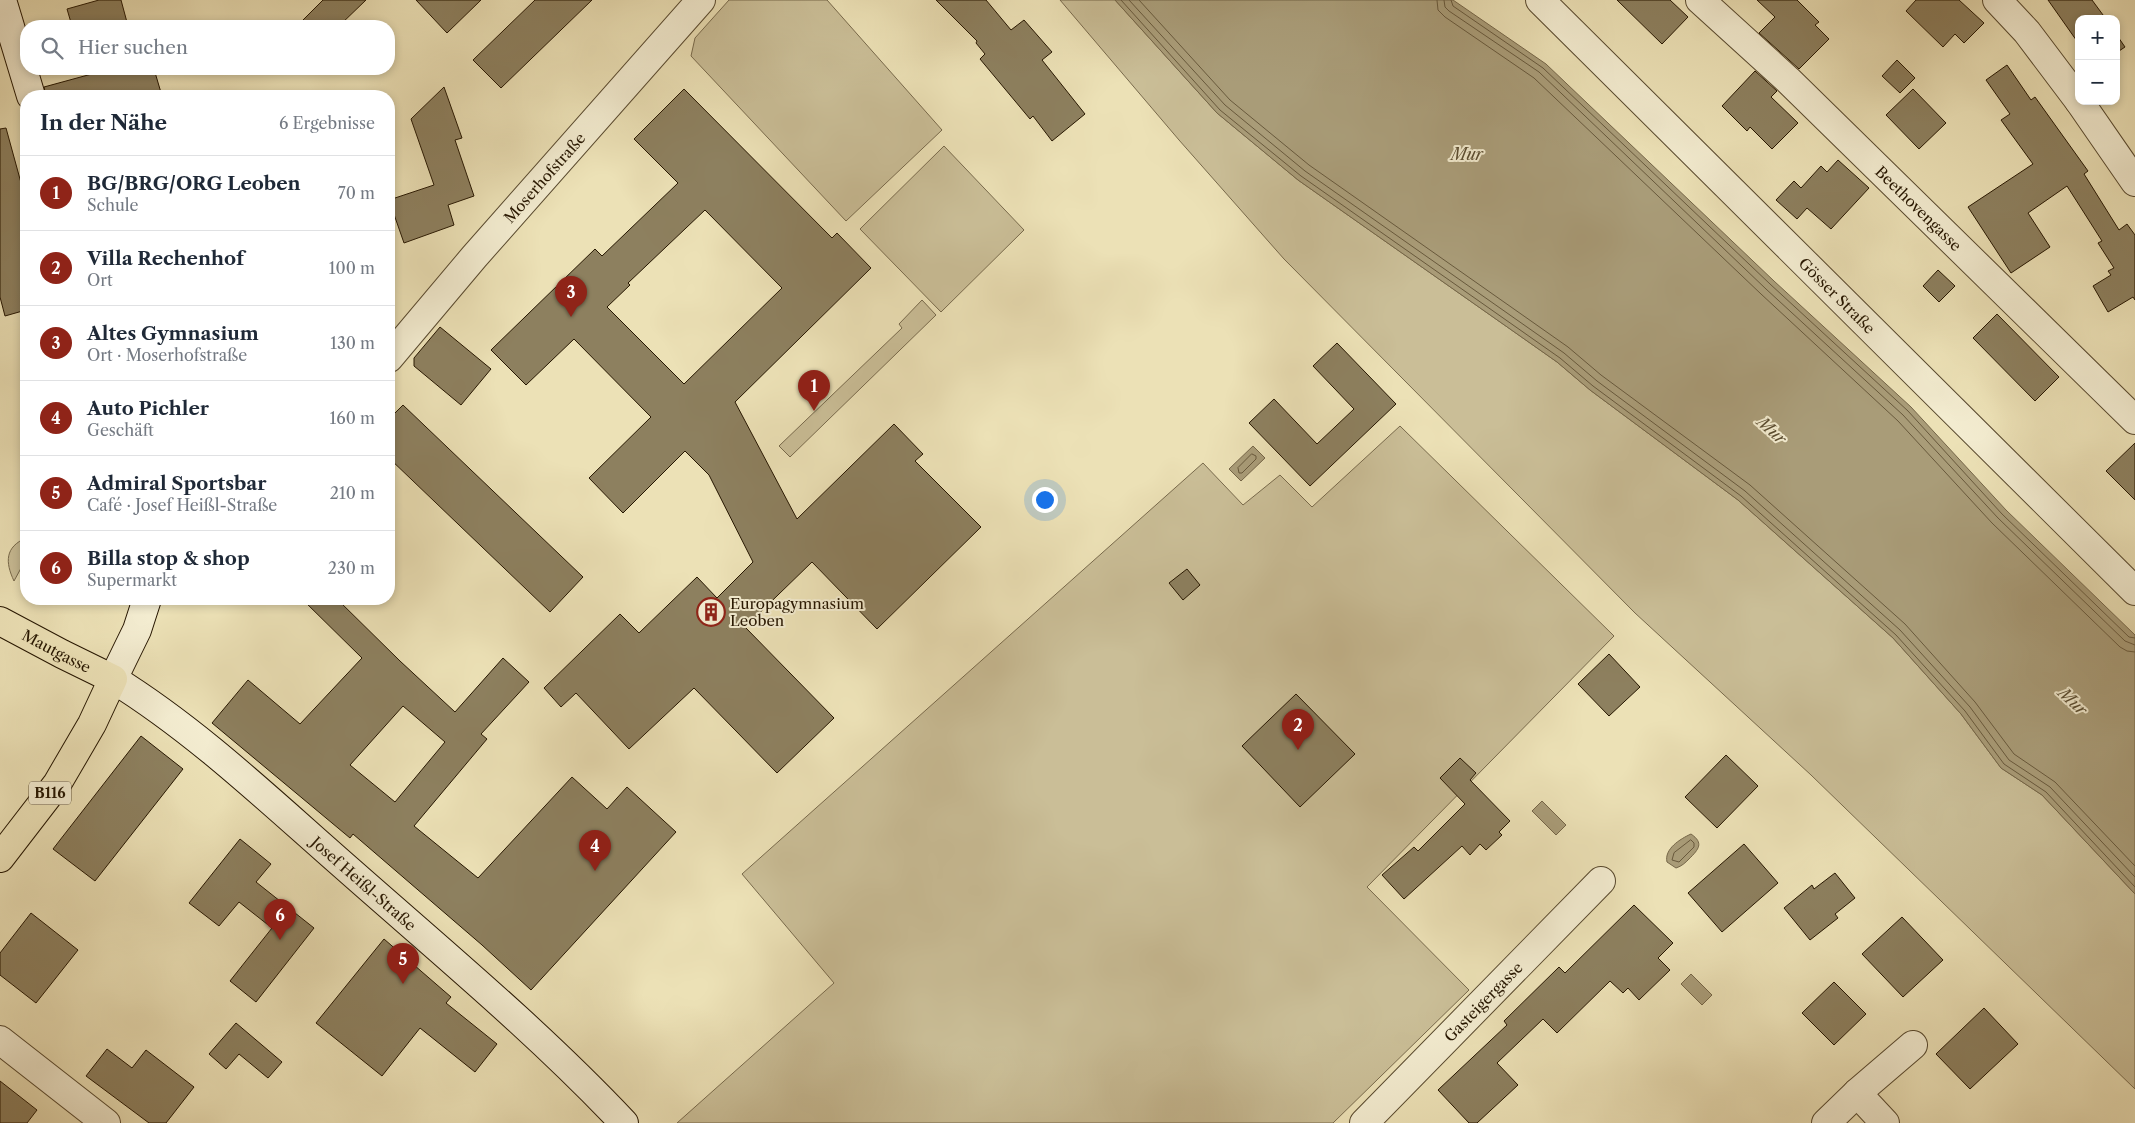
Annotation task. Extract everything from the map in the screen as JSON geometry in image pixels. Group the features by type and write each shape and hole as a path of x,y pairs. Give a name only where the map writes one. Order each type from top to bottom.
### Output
{"main road":[{"name":"Mautgasse","path":"0,621 113,679"},
{"name":"B116","path":"0,858 57,784 92,724 113,679"}],"street":[{"path":"2,0 20,60"},
{"name":"Moserhofstraße","path":"395,351 474,257 701,0"},
{"name":"Gösser Straße","path":"1540,0 2135,591"},
{"name":"Beethovengasse","path":"1700,0 1788,80 2133,414"},
{"path":"1997,0 2027,32 2075,96"},
{"path":"25,75 29,90"},
{"path":"2082,105 2135,182"},
{"path":"113,679 137,630 145,605"},
{"name":"Josef Heißl-Straße","path":"113,679 142,697 226,762 516,1016 579,1075 624,1123"},
{"name":"Gasteigergasse","path":"1364,1123 1601,881"},
{"path":"0,1040 106,1123"},
{"path":"1826,1123 1857,1093 1913,1046"},
{"path":"1857,1093 1885,1123"}],"shaded area":[{"path":"729,0 827,0 942,130 846,221 691,56 695,38"},
{"path":"1060,0 1115,0 1217,113 1298,180 1557,362 1590,390 1738,500 1893,638 1961,714 2001,768 2042,795 2135,894 2135,1089 1811,775 1635,613 1284,259 1179,140"},
{"path":"944,146 1024,230 941,312 860,229"},
{"path":"922,300 936,315 790,457 779,446 902,328 899,324"},
{"path":"1400,426 1614,636 1367,887 1469,990 1333,1123 677,1123 834,983 742,874 1203,463 1243,505 1280,475 1312,507"},
{"path":"19,542 20,570 14,581 8,561 11,551"}],"water":[{"name":"Mur","path":"1115,0 1453,0 1546,64 1774,281 1911,407 2006,510 2135,635 2135,894 2042,795 2001,768 1961,714 1893,638 1738,500 1590,390 1557,362 1298,180 1217,113"},
{"path":"1253,446 1265,458 1241,481 1229,469"},
{"path":"1542,801 1566,825 1556,835 1532,811"},
{"path":"1691,834 1698,840 1699,846 1685,863 1676,868 1667,862 1668,853 1678,842"},
{"path":"1691,974 1712,995 1702,1005 1681,984"}],"building":[{"path":"99,0 121,0 126,20 70,20 67,9"},
{"path":"323,0 366,0 345,20 303,20"},
{"path":"416,0 481,0 447,33"},
{"path":"535,0 592,0 501,88 473,60"},
{"path":"936,0 986,0 1011,30 1024,20 1052,52 1042,60 1085,114 1052,141 1033,116 1030,119 980,59 985,54 976,43 977,41"},
{"path":"1617,0 1670,0 1688,17 1662,44"},
{"path":"1757,0 1797,0 1819,22 1815,25 1829,39 1799,69 1759,33 1775,17"},
{"path":"1916,0 1959,0 1984,23 1964,43 1955,34 1943,47 1906,11"},
{"path":"2048,0 2092,0 2103,15 2075,15 2075,38"},
{"path":"2120,40 2125,47 2120,50"},
{"path":"1897,60 1915,78 1900,93 1882,76"},
{"path":"2007,65 2031,100 2035,97 2088,171 2084,174 2119,230 2127,224 2135,235 2135,300 2133,297 2108,312 2093,286 2111,275 2108,271 2114,268 2098,243 2102,241 2067,186 2028,213 2050,247 2011,273 1968,207 2033,164 2001,120 2010,114 1986,80"},
{"path":"1755,71 1777,91 1771,97 1798,123 1772,149 1750,127 1747,131 1722,106"},
{"path":"88,75 156,75 160,90 45,90 44,87"},
{"path":"444,87 462,138 455,140 474,196 448,205 454,225 404,243 395,217 395,198 434,185 411,119"},
{"path":"684,89 832,238 837,233 871,268 735,402 797,519 894,424 923,454 915,461 981,527 877,629 812,562 745,627 834,718 777,773 694,688 629,749 576,693 561,707 544,688 620,614 639,633 697,577 717,598 753,562 709,475 685,451 623,513 589,478 651,417 574,339 526,385 491,350 595,249 602,256 678,183 634,139","holes":["705,210 782,288 684,384 607,307 630,285 628,283"]},
{"path":"1913,89 1946,123 1919,149 1886,115"},
{"path":"6,128 20,179 20,312 5,316 0,297 0,129"},
{"path":"1838,160 1869,188 1831,229 1807,208 1797,219 1776,200 1794,181 1801,188 1821,166 1827,172"},
{"path":"1938,270 1955,286 1939,302 1923,286"},
{"path":"1997,314 2059,377 2035,401 1973,338"},
{"path":"440,327 491,369 461,405 414,366 414,358"},
{"path":"1337,343 1396,404 1310,486 1249,423 1274,399 1317,444 1354,409 1313,366"},
{"path":"403,405 583,577 550,612 395,464 395,413"},
{"path":"2135,443 2135,500 2106,471"},
{"path":"1187,569 1200,585 1183,600 1169,583"},
{"path":"308,605 343,605 455,712 503,658 529,682 481,734 487,739 414,826 478,878 572,777 607,809 627,787 676,832 531,990 482,945 353,834 350,838 212,723 248,680 300,724 362,658","holes":["403,706 445,742 395,802 350,765"]},
{"path":"1609,654 1640,687 1609,716 1578,684"},
{"path":"1296,694 1355,754 1300,807 1242,746"},
{"path":"141,736 183,769 95,881 53,849"},
{"path":"1726,755 1758,786 1717,828 1685,797"},
{"path":"1460,758 1476,773 1470,780 1510,821 1499,832 1502,835 1486,850 1480,844 1470,855 1462,846 1404,899 1382,875 1414,847 1418,851 1465,804 1440,778"},
{"path":"240,839 271,864 256,882 314,928 256,1002 230,981 272,928 239,902 219,926 189,903"},
{"path":"1744,844 1778,883 1722,932 1688,893"},
{"path":"1835,873 1855,898 1835,914 1838,918 1810,940 1784,908 1812,885 1814,889"},
{"path":"1634,905 1673,943 1658,958 1670,970 1639,1000 1628,988 1623,993 1610,981 1557,1033 1543,1019 1497,1063 1518,1085 1477,1123 1469,1123 1438,1090 1507,1025 1504,1021 1559,967 1565,973"},
{"path":"31,913 78,950 36,1003 0,975 0,953"},
{"path":"1902,917 1943,960 1903,997 1862,954"},
{"path":"384,939 451,997 446,1003 497,1044 475,1072 420,1028 382,1076 316,1023"},
{"path":"1834,982 1866,1014 1834,1045 1802,1013"},
{"path":"1984,1008 2018,1044 1970,1089 1936,1054"},
{"path":"236,1023 282,1062 268,1078 239,1054 226,1069 209,1054"},
{"path":"107,1049 132,1068 146,1050 194,1087 166,1123 149,1123 86,1076"},
{"path":"0,1081 37,1110 27,1123 0,1123"}],"place":[{"name":"Altes Gymnasium","path":"571,317"},
{"name":"BG/BRG/ORG Leoben","path":"814,411"},
{"name":"Europagymnasium Leoben","path":"711,612"},
{"name":"Villa Rechenhof","path":"1298,750"},
{"name":"Auto Pichler","path":"595,871"},
{"name":"Billa stop & shop","path":"280,940"},
{"name":"Admiral Sportsbar","path":"403,984"}]}
